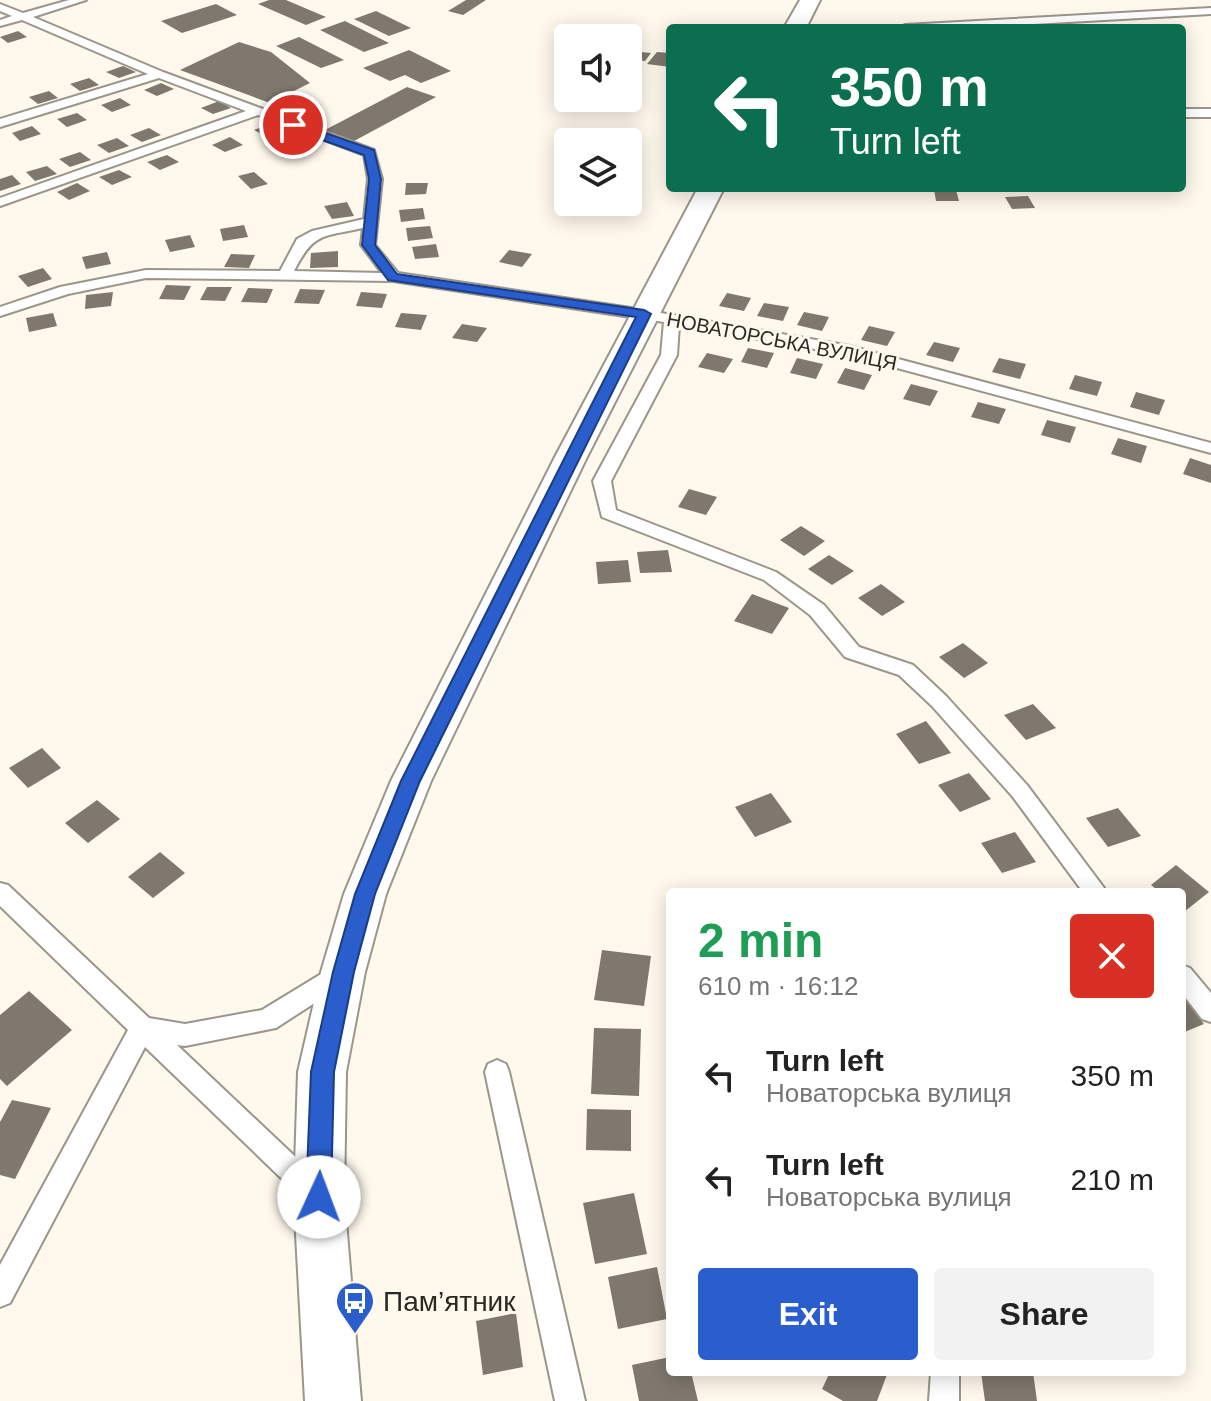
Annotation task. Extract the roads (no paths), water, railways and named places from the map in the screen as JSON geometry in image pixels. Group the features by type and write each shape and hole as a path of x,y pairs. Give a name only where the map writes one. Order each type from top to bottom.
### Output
{"highway":[{"path":"797,24 810,0"},
{"path":"333,1401 319,1197 322,1072 343,972 365,894 411,781 658,316 709,192"}],"street":[{"path":"0,23 81,0"},
{"path":"0,7 255,112 370,153 375,179 368,245 393,277"},
{"path":"977,24 1211,11"},
{"path":"0,123 159,74"},
{"path":"0,202 255,112"},
{"path":"1186,113 1211,113"},
{"path":"286,274 302,242 317,234 371,222"},
{"name":"НОВАТОРСЬКА ВУЛИЦЯ","path":"0,312 65,290 146,274 393,277 658,316 850,351 1211,448"},
{"path":"658,316 669,355 602,481 608,513 770,576 817,610 852,652 906,670 939,701 1020,791 1093,888"},
{"path":"0,892 319,1197"},
{"path":"142,1028 185,1035 267,1020 343,972"},
{"path":"1186,980 1211,1011"},
{"path":"0,1293 142,1028"},
{"path":"497,1072 570,1401"},
{"path":"944,1401 945,1376"}],"place":[{"name":"Пам’ятник","path":"355,1335"}]}
